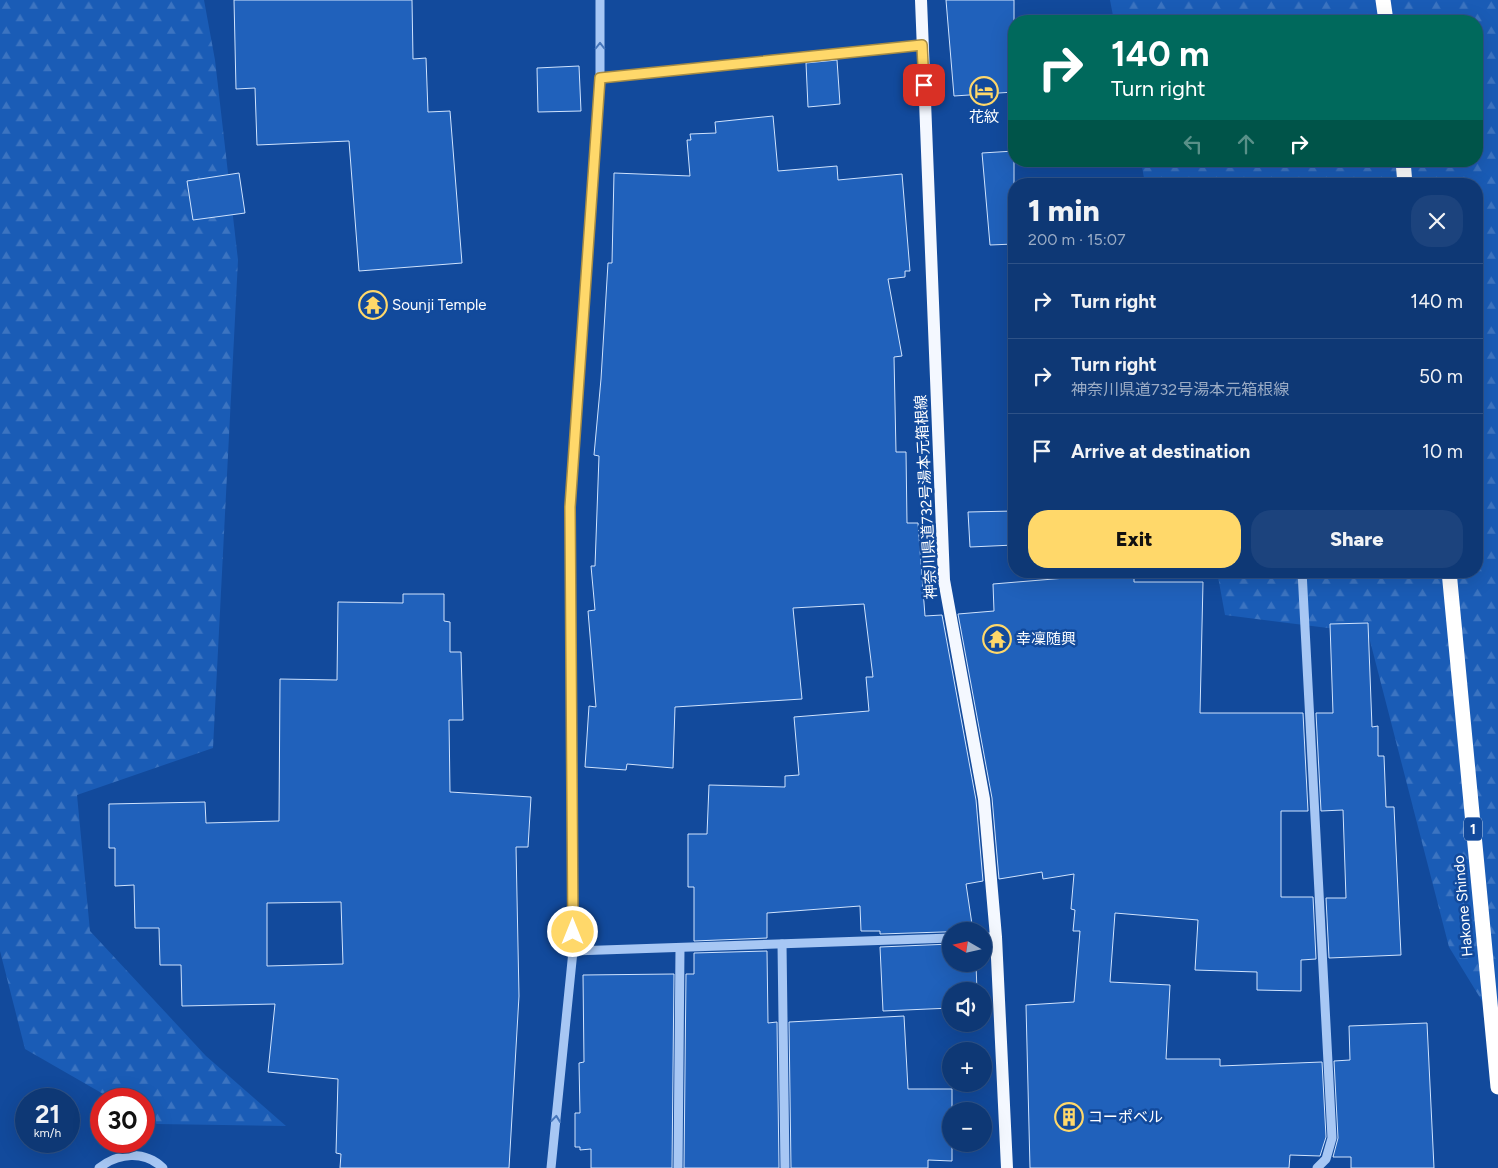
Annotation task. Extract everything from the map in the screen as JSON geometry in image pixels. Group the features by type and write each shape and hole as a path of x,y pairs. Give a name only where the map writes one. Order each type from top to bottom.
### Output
{"highway":[{"path":"1383,0 1385,15"},
{"name":"Hakone Shindo","path":"1449,578 1498,1087"}],"main road":[{"name":"神奈川県道732号湯本元箱根線","path":"920,0 944,580 984,799 989,922"},
{"name":"神奈川県道732号湯本元箱根線","path":"992,964 1007,1168"}],"street":[{"path":"551,1168 573,951 570,507 600,78 600,0"},
{"path":"600,78 922,45"},
{"path":"1302,578 1332,1138 1326,1159 1317,1168"},
{"path":"573,951 942,938"},
{"path":"782,944 785,1168"},
{"path":"678,1168 680,948"},
{"path":"99,1168 110,1159 129,1155 148,1158 163,1168"}],"green space":[{"path":"0,0 204,0 215,60 238,260 213,748 77,795 90,931 206,1056 286,1126 157,1124 155,1123 155,1088 93,1088 25,1049 0,951"},
{"path":"1110,0 1498,0 1498,1027 1449,947 1368,633 1225,615 1218,578 1483,578 1483,178 1144,178 1142,167 1483,167 1483,15 1113,15"}],"building":[{"path":"234,0 412,0 413,59 426,58 428,112 450,111 462,263 359,271 349,141 257,145 255,88 236,89"},
{"path":"946,0 1014,0 1014,15 1008,15 1008,92 954,96"},
{"path":"837,60 840,104 808,107 806,63"},
{"path":"579,66 581,111 538,112 537,68"},
{"path":"773,116 778,171 837,166 838,180 902,174 910,271 905,271 905,277 888,279 902,356 894,357 896,452 906,452 907,523 918,523 925,616 942,615 976,800 983,881 966,884 972,922 942,922 942,932 880,934 880,931 861,931 860,906 767,913 767,938 694,941 694,887 688,887 688,834 707,834 709,785 785,787 785,776 799,775 794,717 869,711 866,677 873,677 864,604 793,608 802,699 675,707 673,768 627,764 626,770 585,767 589,706 596,707 588,611 595,610 591,566 595,566 599,456 594,455 608,263 612,263 614,173 690,176 687,140 691,140 690,134 716,133 715,122"},
{"path":"1008,151 1008,167 1014,167 1014,178 1008,178 1008,244 990,245 982,153"},
{"path":"239,173 245,213 193,220 187,181"},
{"path":"1008,511 1008,545 970,547 968,512"},
{"path":"1066,578 1134,578 1134,582 1203,582 1200,713 1303,713 1308,811 1281,811 1281,897 1313,897 1316,959 1301,960 1301,991 1257,990 1257,972 1195,970 1198,920 1115,913 1110,982 1170,985 1166,1059 1220,1059 1220,1066 1322,1062 1326,1137 1320,1156 1290,1155 1289,1168 1030,1168 1026,1005 1074,1002 1080,931 1073,931 1075,910 1071,909 1074,874 1043,879 1042,872 999,879 992,798 958,614 994,611 993,584"},
{"path":"403,594 444,594 444,621 450,622 450,652 461,652 463,720 449,720 450,792 531,797 528,847 516,847 519,996 509,1168 340,1168 341,1154 336,1153 338,1079 268,1072 275,1004 182,1006 181,965 160,965 159,928 135,928 134,885 115,886 115,848 109,848 109,804 205,802 206,823 279,821 280,679 337,680 338,602 403,603","holes":["341,902 343,964 267,966 267,903"]},
{"path":"1368,623 1372,727 1378,726 1378,756 1384,756 1386,807 1394,807 1401,955 1329,958 1326,898 1346,898 1343,810 1321,811 1316,713 1333,713 1330,624"},
{"path":"942,944 942,972 976,972 977,982 942,982 942,1008 883,1011 880,947"},
{"path":"767,951 768,1023 777,1022 779,1168 684,1168 686,974 694,974 694,953"},
{"path":"674,974 672,1168 591,1168 591,1149 580,1150 580,1147 575,1147 575,1113 580,1113 579,1063 584,1062 583,975"},
{"path":"904,1016 908,1089 942,1089 942,1092 952,1092 952,1102 942,1102 942,1152 952,1152 952,1161 928,1160 928,1168 791,1168 789,1022"},
{"path":"1427,1023 1434,1168 1351,1168 1351,1157 1333,1157 1338,1138 1334,1061 1350,1060 1349,1026"}],"place":[{"name":"花紋","path":"984,91"},
{"name":"Sounji Temple","path":"373,305"},
{"name":"幸凜随興","path":"997,639"},
{"name":"コーポベル","path":"1069,1117"}],"route":[{"path":"573,932 570,507 600,78 922,45 924,85"}]}
